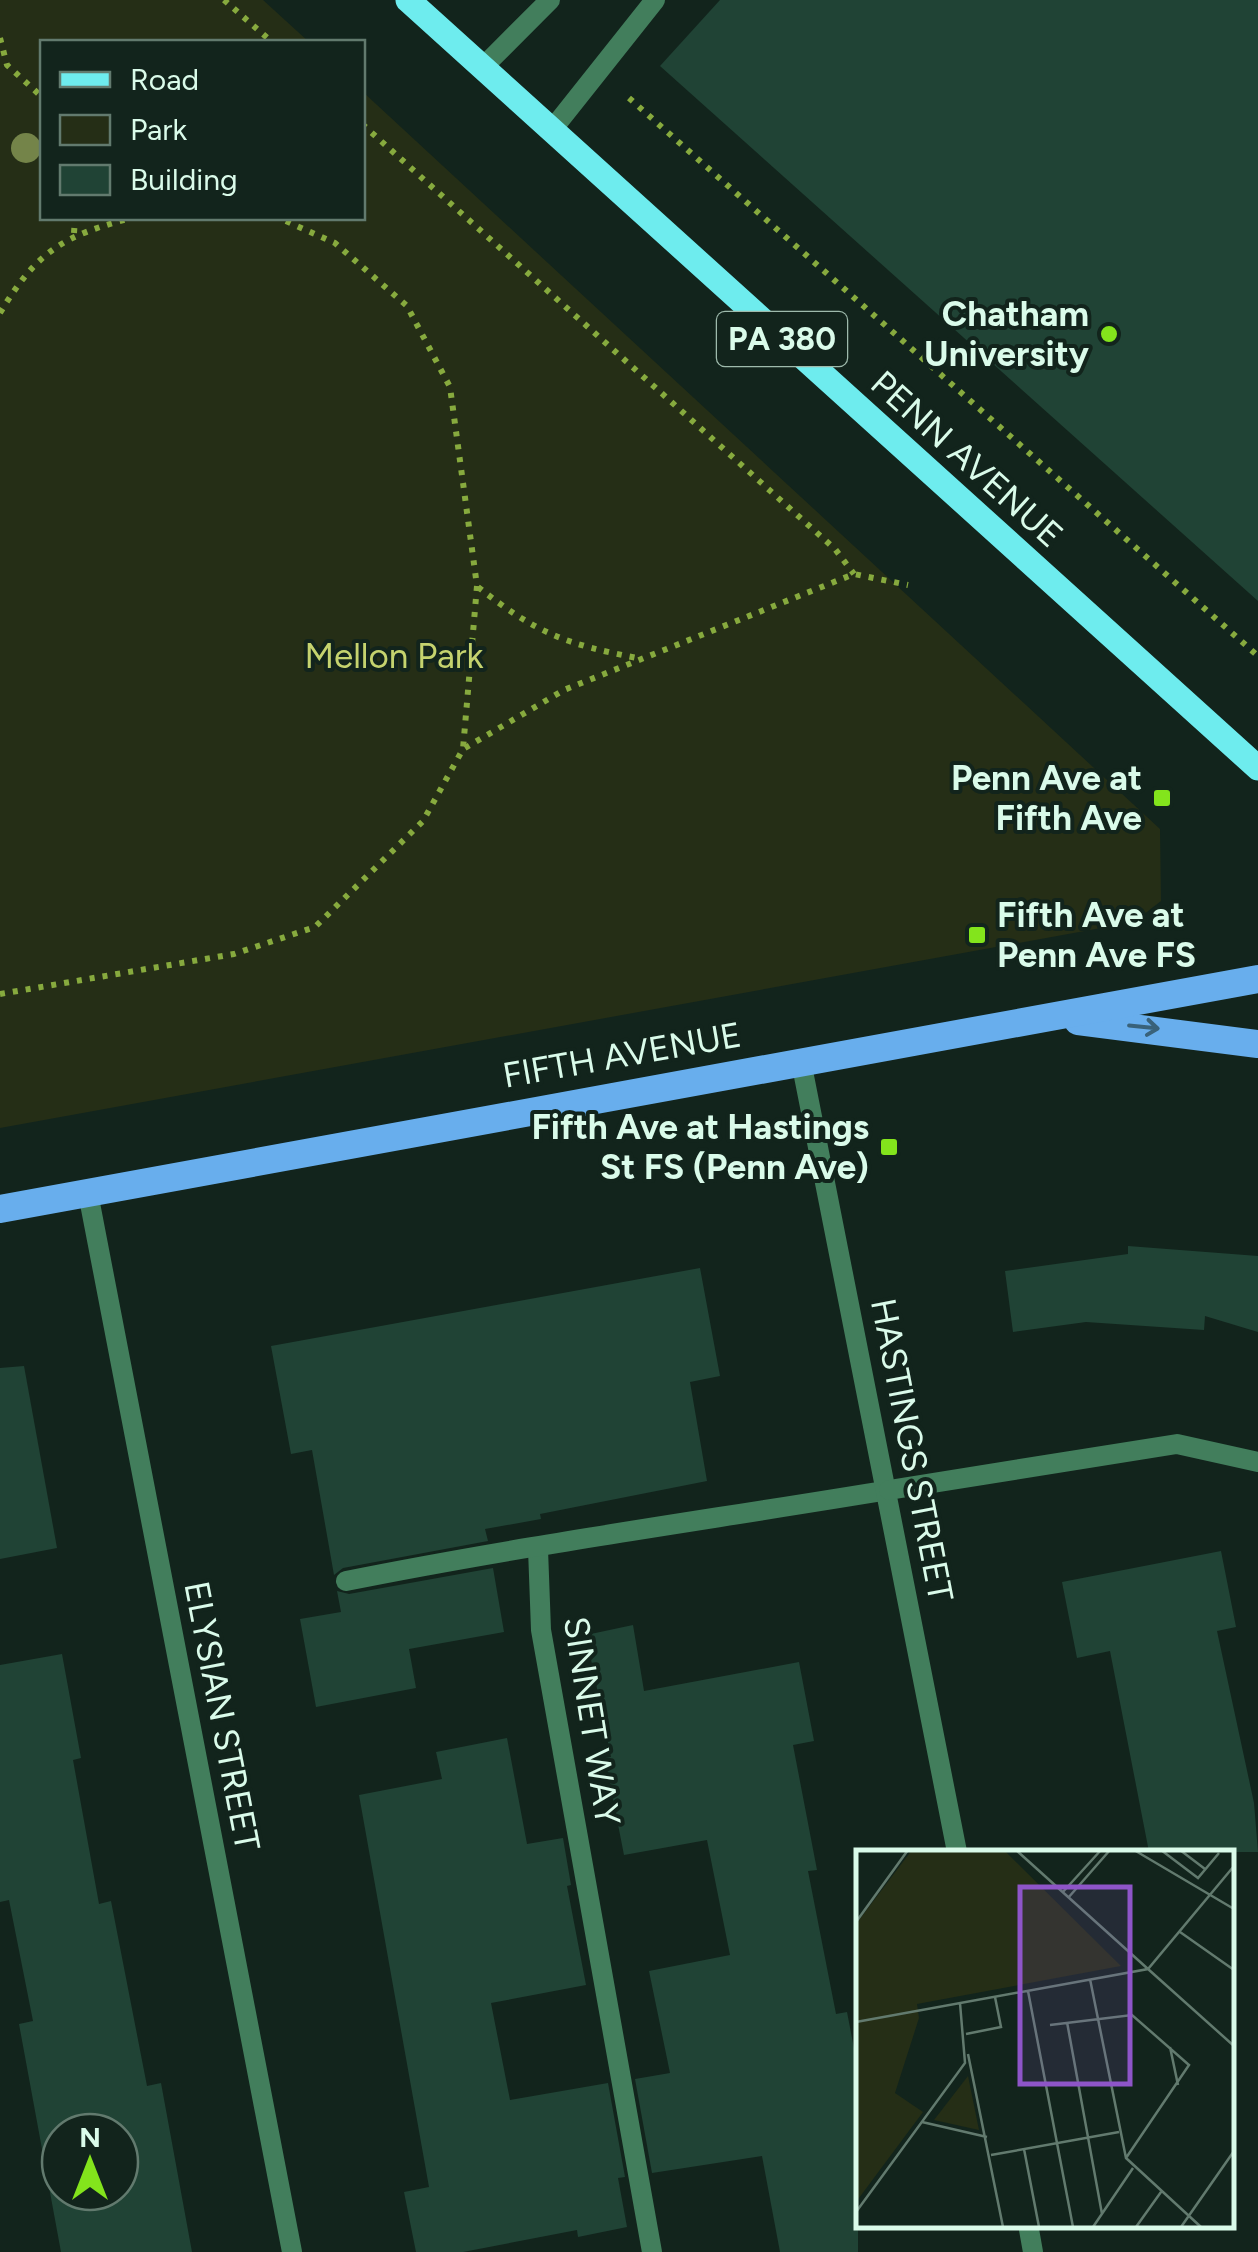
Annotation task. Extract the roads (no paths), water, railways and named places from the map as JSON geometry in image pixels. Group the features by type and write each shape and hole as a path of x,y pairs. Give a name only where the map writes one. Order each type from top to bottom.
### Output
{"highway":[{"name":"FIFTH AVENUE","path":"0,1209 1258,979"},
{"path":"1047,1018 1258,1044"}],"main road":[{"name":"PENN AVENUE","path":"408,0 1258,768"}],"street":[{"path":"482,68 550,0"},
{"path":"551,131 655,0"},
{"name":"HASTINGS STREET","path":"801,1060 889,1490 957,1850"},
{"name":"ELYSIAN STREET","path":"88,1193 292,2252"},
{"path":"346,1581 473,1555 538,1550 1178,1444 1258,1462"},
{"name":"SINNET WAY","path":"538,1550 541,1630 652,2252"},
{"path":"1029,2227 1033,2252"}],"place":[{"name":"Chatham University","path":"1109,334"},
{"name":"Penn Ave at Fifth Ave","path":"1162,798"},
{"name":"Fifth Ave at Penn Ave FS","path":"977,935"},
{"name":"Fifth Ave at Hastings St FS (Penn Ave)","path":"889,1147"}],"park label":[{"name":"Mellon Park","path":"394,656"}]}
